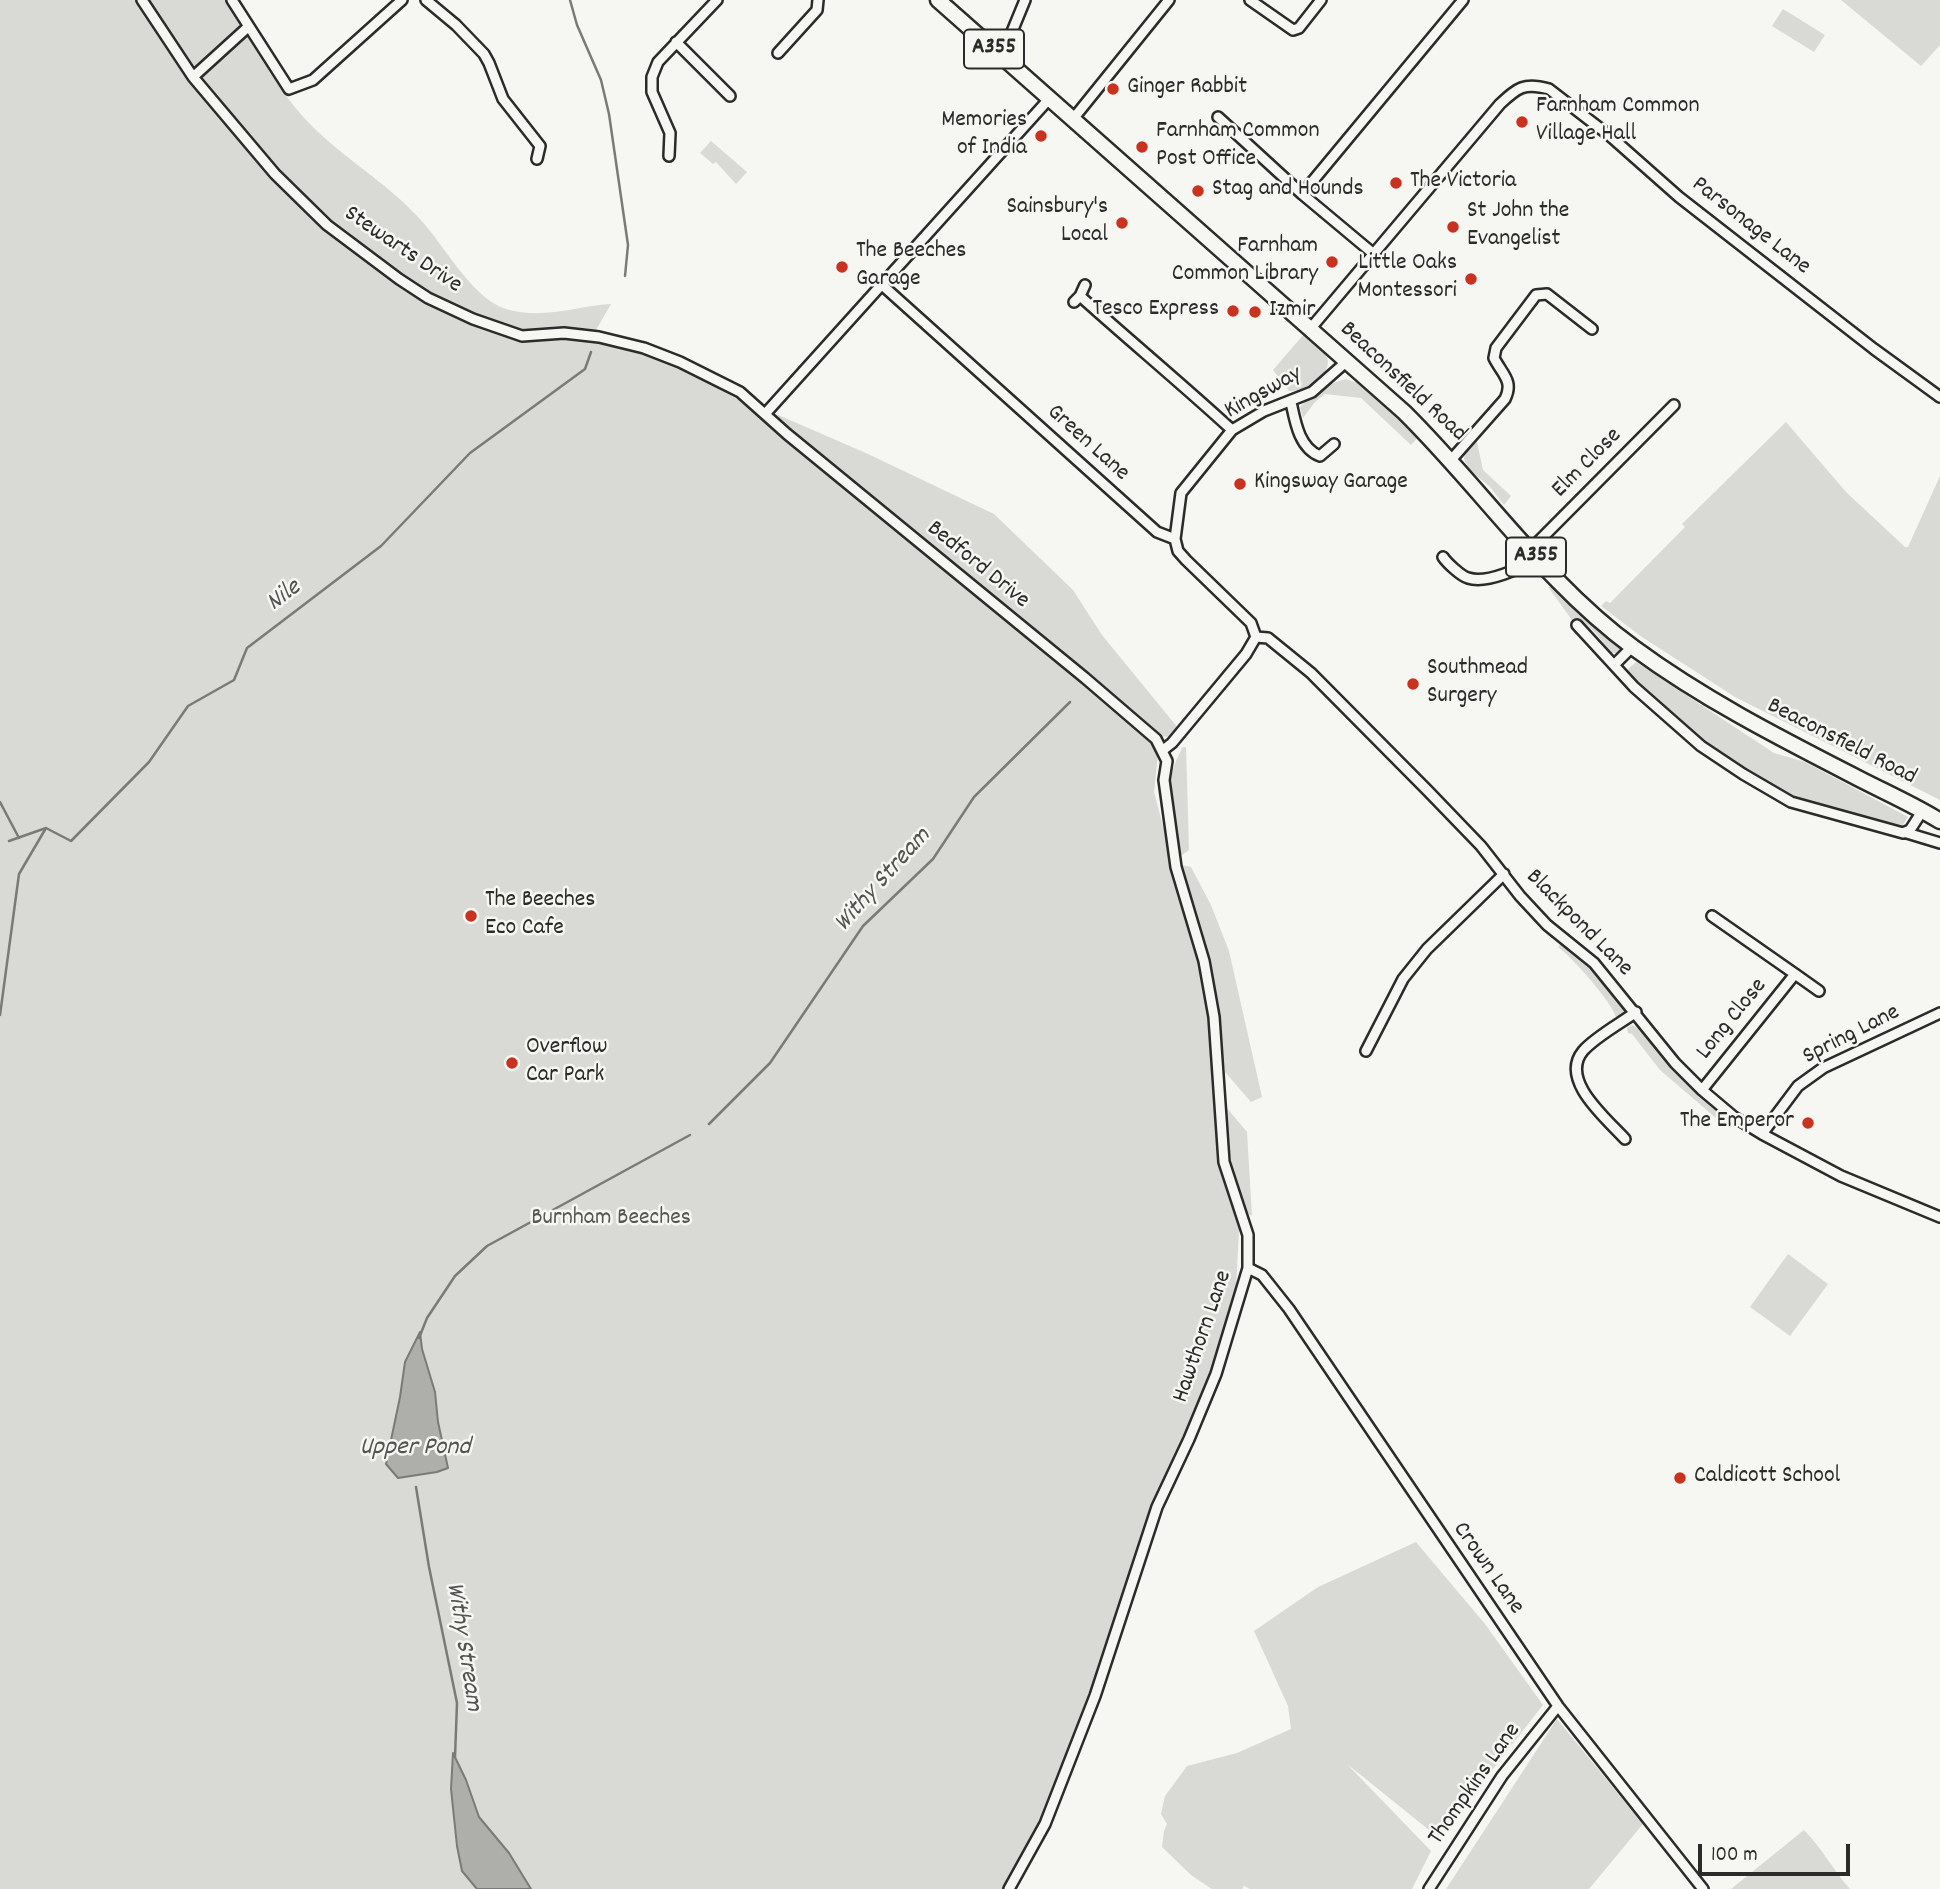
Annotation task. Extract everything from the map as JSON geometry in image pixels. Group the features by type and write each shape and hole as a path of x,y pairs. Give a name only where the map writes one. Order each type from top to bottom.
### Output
{"main road":[{"name":"Beaconsfield Road","path":"937,0 1404,412 1451,460 1572,595 1632,647 1724,708 1940,821"}],"street":[{"name":"Stewarts Drive","path":"142,0 193,77 275,173 327,225 428,298 473,319 522,336 564,333 599,337 644,348 680,362 740,392 765,414"},
{"path":"232,0 289,89 313,80 402,0"},
{"path":"426,0 456,24 484,54 503,99 540,146 537,159"},
{"path":"669,156 670,133 652,92 652,77 658,62 716,0"},
{"path":"778,53 817,10 817,0"},
{"path":"1002,56 1025,0"},
{"path":"1073,119 1169,0"},
{"path":"1250,0 1293,30 1299,28 1321,0"},
{"path":"1301,194 1463,0"},
{"path":"193,77 248,27"},
{"path":"676,42 730,96"},
{"name":"Parsonage Lane","path":"1375,255 1500,104 1515,90 1524,86 1538,86 1549,89 1600,128 1679,197 1940,397"},
{"path":"765,414 1049,99"},
{"path":"1218,117 1301,194 1375,255 1311,328"},
{"name":"Green Lane","path":"881,284 1157,532 1175,539 1178,551 1251,623 1256,637"},
{"path":"1085,285 1077,299 1166,370 1232,430"},
{"path":"1451,460 1505,399 1510,389 1508,379 1494,358 1496,348 1536,295 1547,294 1592,330"},
{"name":"Kingsway","path":"1175,539 1181,493 1232,430 1264,411 1312,392 1346,362"},
{"path":"1291,402 1295,423 1303,442 1315,454 1320,456 1334,444"},
{"name":"Elm Close","path":"1443,557 1465,577 1477,579 1516,570 1674,405"},
{"name":"Bedford Drive","path":"765,414 1085,678 1156,739 1163,750"},
{"path":"1577,625 1634,687 1701,746 1776,795 1811,808 1940,843"},
{"path":"1163,750 1172,744 1246,654 1256,637"},
{"name":"Blackpond Lane","path":"1256,637 1268,638 1311,673 1429,792 1480,846 1547,925 1594,963 1675,1063 1702,1090 1734,1117 1762,1134 1841,1176 1912,1203 1940,1217"},
{"path":"1614,665 1632,647"},
{"name":"Hawthorn Lane","path":"1009,1889 1045,1824 1095,1696 1157,1507 1216,1374 1248,1268 1248,1234 1224,1162 1214,1017 1204,961 1176,867 1164,780 1167,761 1163,750"},
{"name":"Beaconsfield Road","path":"1907,833 1923,810"},
{"path":"1366,1051 1403,979 1427,949 1504,874"},
{"name":"Long Close","path":"1712,916 1819,991"},
{"name":"Long Close","path":"1702,1090 1794,974"},
{"path":"1625,1139 1577,1084 1576,1063 1584,1049 1636,1013"},
{"name":"Spring Lane","path":"1762,1134 1798,1086 1823,1068 1940,1013"},
{"name":"Crown Lane","path":"1248,1268 1262,1275 1289,1309 1558,1706 1703,1889"},
{"name":"Thompkins Lane","path":"1429,1889 1502,1776 1558,1706"}],"green space":[{"name":"Burnham Beeches","path":"0,0 137,0 210,102 264,166 324,224 395,282 446,311 524,339 576,337 632,348 669,362 739,400 1155,744 1158,755 1154,792 1204,980 1212,1035 1220,1166 1239,1229 1236,1288 1212,1373 1183,1445 1169,1470 1049,1804 1034,1841 1006,1889 0,1889"},
{"path":"147,0 227,0 265,64 297,110 336,148 406,205 481,294 506,309 533,313 611,304 596,330 528,331 490,323 443,300 398,273 355,242 276,170 240,130 207,88"},
{"path":"1841,0 1940,0 1940,45 1921,66"},
{"path":"1783,9 1825,35 1814,52 1772,26"},
{"path":"711,141 747,172 736,184 716,162 713,164 700,153"},
{"path":"1304,334 1325,353 1327,367 1318,380 1303,388 1289,391 1273,370"},
{"path":"1346,379 1360,384 1418,437 1411,445 1361,398 1325,394 1303,418 1300,407 1304,403 1328,386"},
{"path":"776,414 994,514 1073,590 1102,635 1178,728 1171,737 1159,736 776,419"},
{"path":"1786,422 1846,492 1905,547 1908,547 1940,476 1940,800 1735,697 1642,637 1601,606 1606,601 1610,603 1685,527 1682,524"},
{"path":"1477,442 1483,470 1511,496 1504,505 1490,487 1470,470 1464,459 1467,448"},
{"path":"1548,587 1555,587 1618,643 1620,649 1611,653 1590,627 1572,620"},
{"path":"1636,662 1774,753 1805,762 1908,817 1901,828 1823,808 1798,799 1750,774 1685,726 1625,672"},
{"path":"1183,747 1186,747 1189,850 1179,857 1171,814 1170,788 1176,761"},
{"path":"1182,865 1191,867 1211,905 1229,951 1262,1097 1251,1102 1225,1072 1212,978"},
{"path":"1562,942 1580,955 1604,981 1625,1008 1623,1016 1617,1020 1592,981 1558,947"},
{"path":"1632,1025 1642,1030 1669,1063 1727,1118 1724,1125 1660,1070 1632,1034 1628,1033 1627,1028"},
{"path":"1226,1107 1247,1132 1252,1216 1245,1212 1231,1166"},
{"path":"1788,1254 1828,1284 1790,1336 1750,1307"},
{"path":"1416,1542 1485,1624 1543,1705 1439,1838 1347,1764 1431,1851 1412,1889 1250,1889 1244,1886 1242,1889 1212,1889 1191,1875 1162,1847 1167,1824 1161,1814 1165,1796 1187,1766 1237,1753 1291,1729 1288,1706 1254,1631 1318,1587"},
{"path":"1557,1719 1643,1824 1589,1889 1446,1889"},
{"path":"1804,1830 1850,1889 1731,1889"}],"water":[{"name":"Upper Pond","path":"420,1332 422,1349 435,1392 438,1422 448,1468 398,1478 386,1464 405,1362"},
{"path":"453,1753 479,1817 509,1853 531,1889 477,1889 462,1871 451,1789"}],"waterway":[{"path":"570,0 577,25 601,80 609,114 628,245 625,276"},
{"name":"Nile","path":"9,841 46,828 71,841 149,762 188,706 234,680 247,648 381,546 470,453 585,369 591,352"},
{"name":"Withy Stream","path":"709,1124 770,1063 863,926 933,859 974,797 1070,702"},
{"path":"0,802 19,838"},
{"path":"0,1015 19,874 46,828"},
{"name":"Withy Stream","path":"419,1338 427,1318 455,1276 487,1246 690,1135"},
{"name":"Withy Stream","path":"416,1487 429,1567 457,1703 455,1757"}],"place":[{"name":"Ginger Rabbit","path":"1113,89"},
{"name":"Farnham Common Village Hall","path":"1522,122"},
{"name":"Memories of India","path":"1041,136"},
{"name":"Farnham Common Post Office","path":"1142,147"},
{"name":"The Victoria","path":"1396,183"},
{"name":"Stag and Hounds","path":"1198,191"},
{"name":"Sainsbury's Local","path":"1122,223"},
{"name":"St John the Evangelist","path":"1453,227"},
{"name":"Farnham Common Library","path":"1332,262"},
{"name":"The Beeches Garage","path":"842,267"},
{"name":"Little Oaks Montessori","path":"1471,279"},
{"name":"Tesco Express","path":"1233,311"},
{"name":"Izmir","path":"1255,312"},
{"name":"Kingsway Garage","path":"1240,484"},
{"name":"Southmead Surgery","path":"1413,684"},
{"name":"The Beeches Eco Cafe","path":"471,916"},
{"name":"Overflow Car Park","path":"512,1063"},
{"name":"The Emperor","path":"1808,1123"},
{"name":"Caldicott School","path":"1680,1478"}]}
